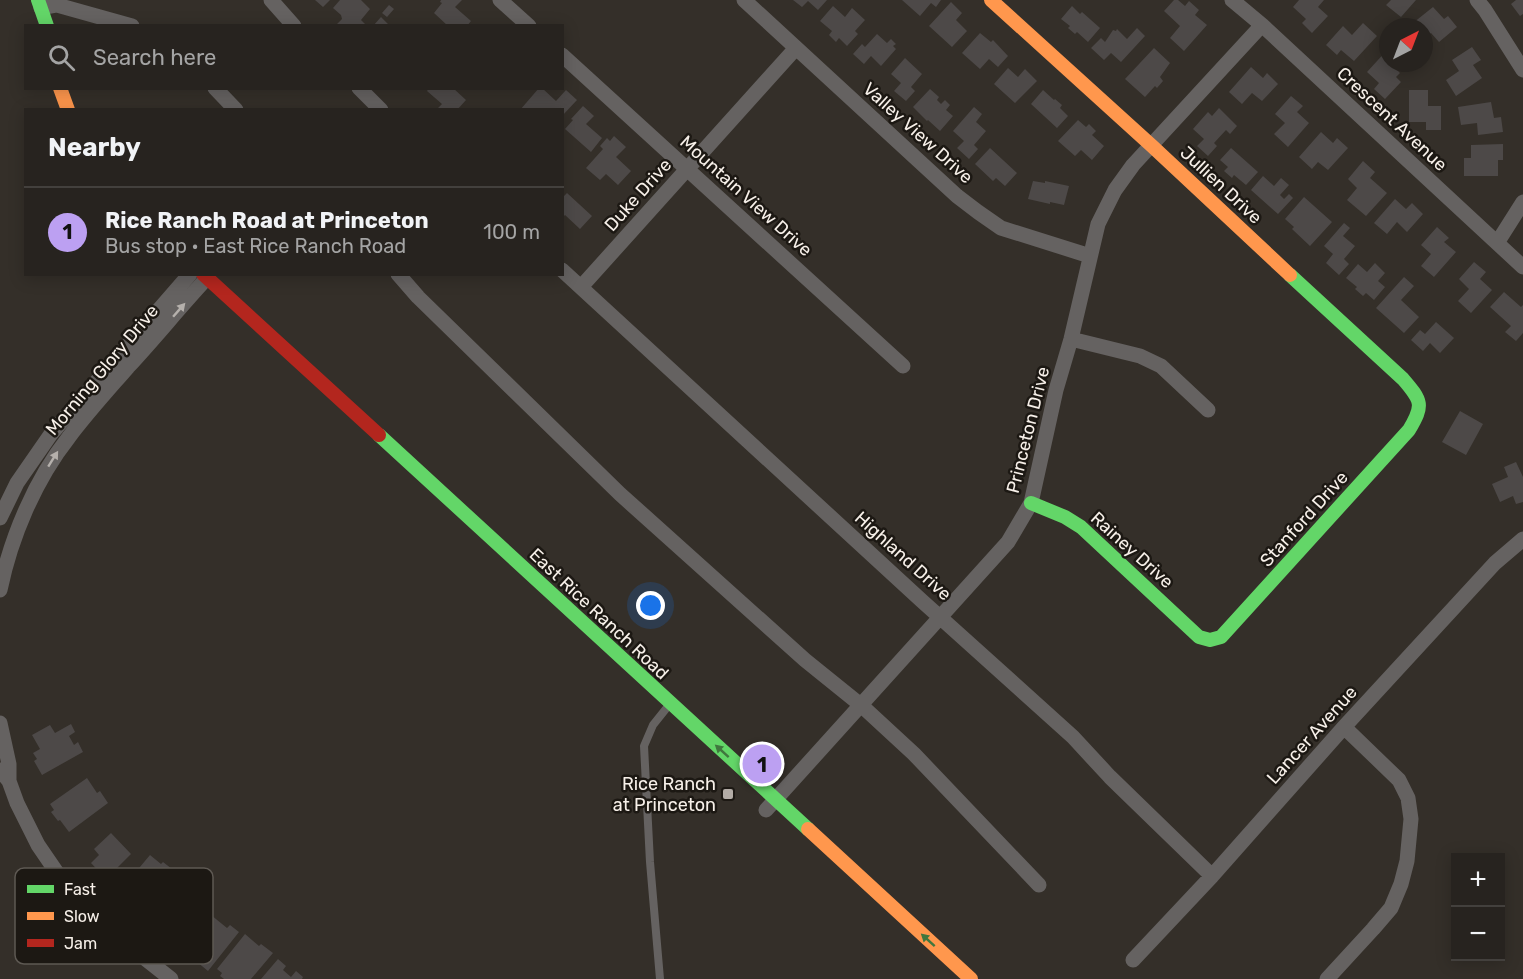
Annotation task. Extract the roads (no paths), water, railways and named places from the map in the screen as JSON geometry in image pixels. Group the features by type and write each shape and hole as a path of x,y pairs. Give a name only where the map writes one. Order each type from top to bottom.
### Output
{"main road":[{"name":"Jullien Drive","path":"991,0 1403,379 1418,396 1420,403"},
{"path":"36,3 37,24"},
{"path":"36,3 46,24"},
{"path":"61,90 67,108"},
{"path":"71,90 77,108"},
{"name":"East Rice Ranch Road","path":"196,277 609,664"},
{"name":"East Rice Ranch Road","path":"196,277 769,808 971,979"},
{"name":"Stanford Drive","path":"1199,637 1208,641 1216,641 1221,637 1409,430 1418,416 1420,403"},
{"name":"Rainey Drive","path":"1031,503 1065,517 1081,527 1199,637"}],"street":[{"path":"271,0 292,24"},
{"path":"500,0 527,24"},
{"name":"Valley View Drive","path":"744,0 957,196 978,212 1001,228 1090,256"},
{"name":"Crescent Avenue","path":"1232,0 1262,25 1523,267"},
{"path":"1477,0 1523,70"},
{"path":"36,3 74,5 126,24"},
{"name":"Princeton Drive","path":"769,808 1008,542 1031,503 1056,390 1071,339 1098,224 1115,190 1133,165 1262,25"},
{"name":"Duke Drive","path":"581,287 796,48"},
{"name":"Mountain View Drive","path":"564,57 903,366"},
{"path":"217,90 234,108"},
{"path":"361,90 379,108"},
{"path":"1497,243 1523,202"},
{"name":"Highland Drive","path":"564,272 1073,737 1110,777 1212,876"},
{"path":"400,276 418,297 620,494 914,754 1039,885"},
{"name":"Morning Glory Drive","path":"3,512 17,483 51,434 196,277"},
{"name":"Morning Glory Drive","path":"0,590 10,552 24,516 57,453 196,277"},
{"path":"1071,339 1140,357 1161,366 1208,410"},
{"path":"17,483 25,482 32,485 35,493"},
{"name":"Morning Glory Drive","path":"3,512 6,510 12,515 24,516"},
{"name":"Lancer Avenue","path":"1133,960 1496,563 1523,538"},
{"path":"0,723 9,764 4,775 38,845 54,868"},
{"path":"1327,979 1391,908 1407,861 1411,819 1408,798 1399,780 1344,728"},
{"path":"152,964 171,979"}],"lane":[{"path":"660,979 650,862 644,746 653,725 663,711"}],"place":[{"name":"Rice Ranch Road at Princeton","path":"762,764"},
{"name":"Rice Ranch at Princeton","path":"728,794"}]}
